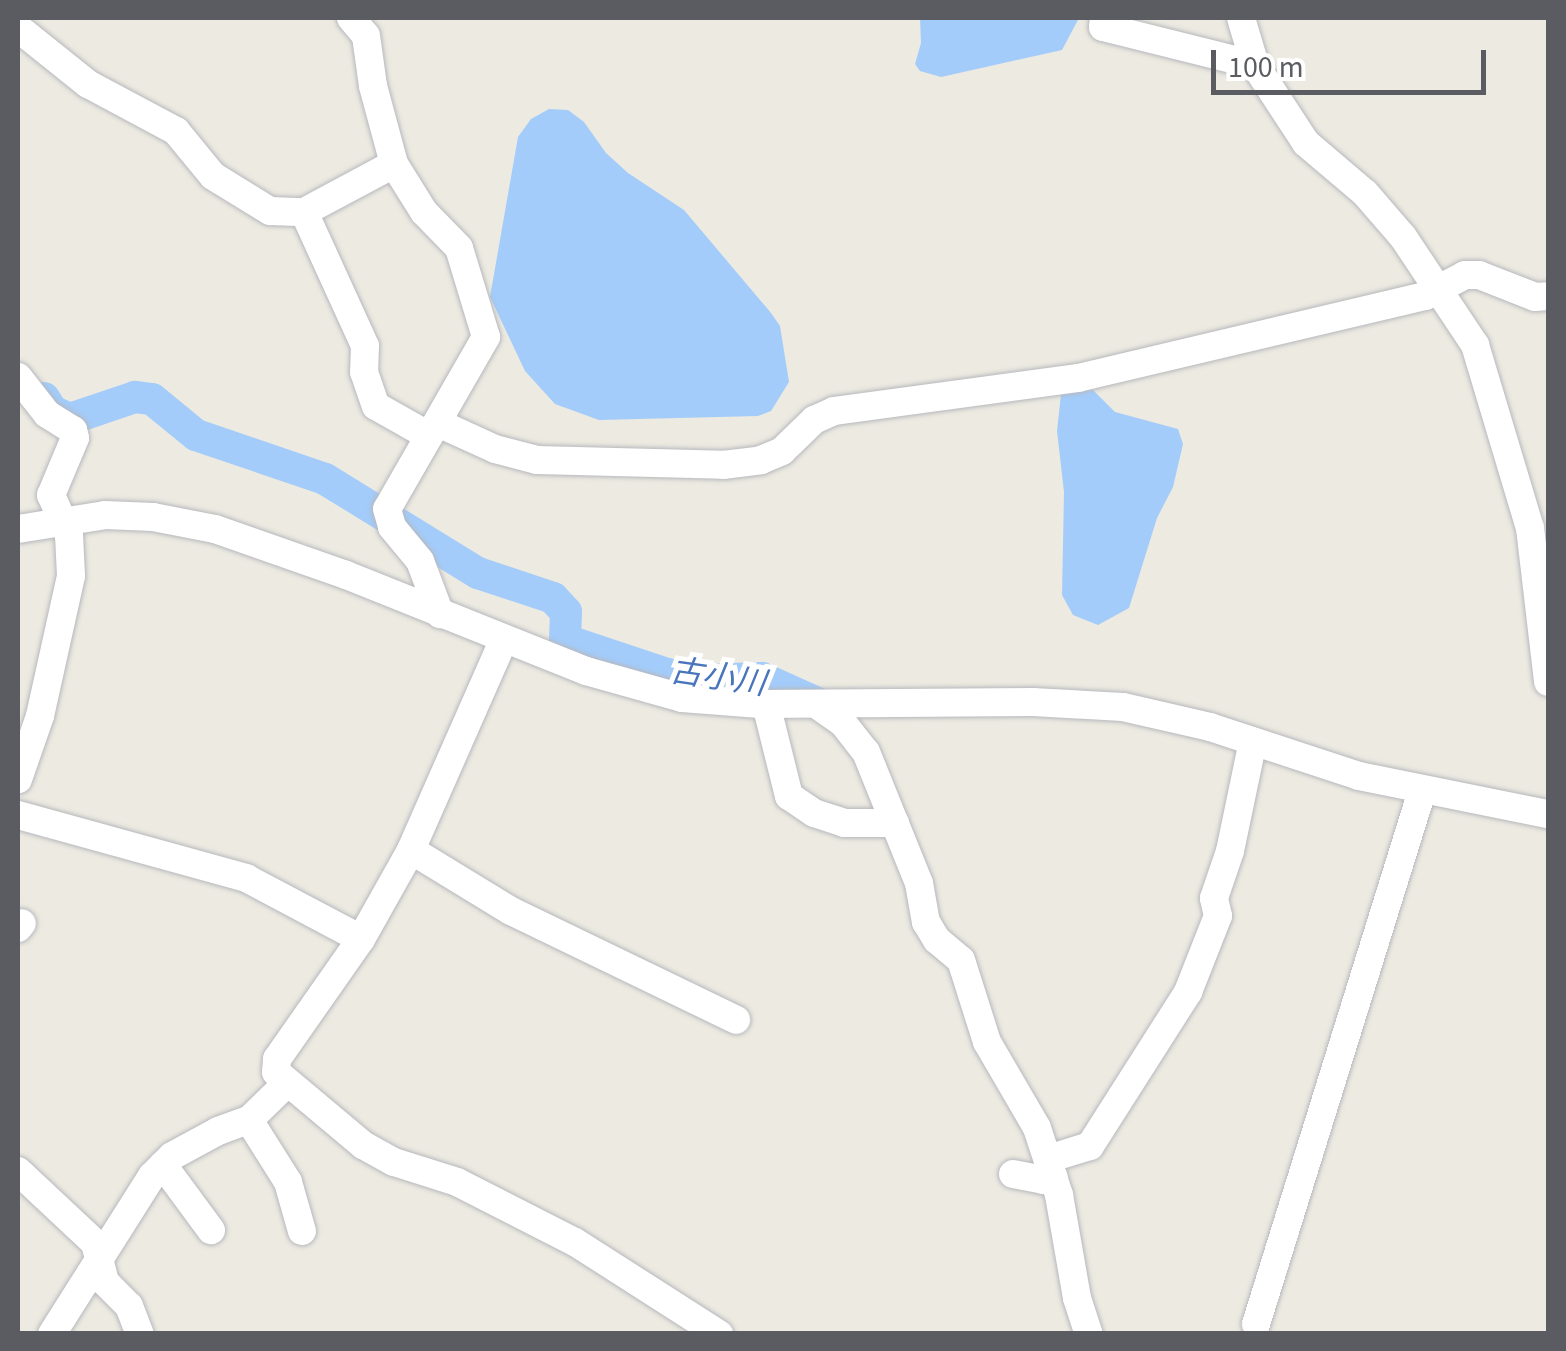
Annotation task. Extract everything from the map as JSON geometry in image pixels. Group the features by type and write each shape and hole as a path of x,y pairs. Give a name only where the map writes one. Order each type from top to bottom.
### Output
{"street":[{"path":"351,18 366,36 373,86 394,164 424,212 459,248 486,337 387,509 392,527 420,561 440,614"},
{"path":"1104,18 1103,27 1256,66"},
{"path":"1241,18 1256,66 1306,143 1364,192 1439,286 1475,345 1530,528 1548,682"},
{"path":"18,28 88,84 176,130 213,176 270,211 304,212 394,164"},
{"path":"304,212 365,346 364,372 376,406 434,430 537,460 742,463 782,451 814,420 834,411 1078,378 1425,296 1465,275 1479,275 1535,296 1548,296"},
{"path":"18,377 47,414 72,430 72,448 51,495 69,535 71,576 40,716 18,778"},
{"path":"18,529 105,515 153,516 214,529 346,575 639,689 716,702 1080,703 1160,714 1422,792 1548,814"},
{"path":"504,638 410,850 361,939 277,1059 276,1072 362,1145 394,1162 456,1182 575,1242 719,1334"},
{"path":"766,704 789,796 814,813 844,823 895,823"},
{"path":"816,704 843,723 866,752 919,883 926,922 969,975 974,1009 987,1042 1036,1128 1051,1168 1076,1298 1089,1334"},
{"path":"1013,1174 1044,1180 1051,1168 1090,1146 1188,992 1218,916 1214,898 1230,851 1253,742"},
{"path":"1256,1324 1422,792"},
{"path":"18,815 246,878 361,939"},
{"path":"410,850 511,911 736,1020"},
{"path":"52,1334 163,1165 218,1130 249,1120 286,1084"},
{"path":"249,1120 288,1182 302,1231"},
{"path":"163,1165 212,1230"},
{"path":"18,1172 95,1244 105,1282 129,1306 140,1334"}],"water":[{"path":"920,18 1079,18 1062,50 941,77 920,71 915,64 921,43"},
{"path":"549,109 568,110 584,122 606,153 628,173 684,210 771,313 780,326 789,382 771,411 758,416 599,420 555,404 525,371 490,297 518,137 531,119"},
{"path":"1093,390 1115,412 1178,429 1183,444 1173,487 1157,518 1129,608 1098,625 1073,615 1062,595 1064,492 1057,431 1061,394"}],"waterway":[{"name":"古小川","path":"44,398 52,411 70,419 135,397 152,399 196,435 325,479 478,573 553,598 566,612 565,640 667,674 703,680 762,678 826,707"}]}
